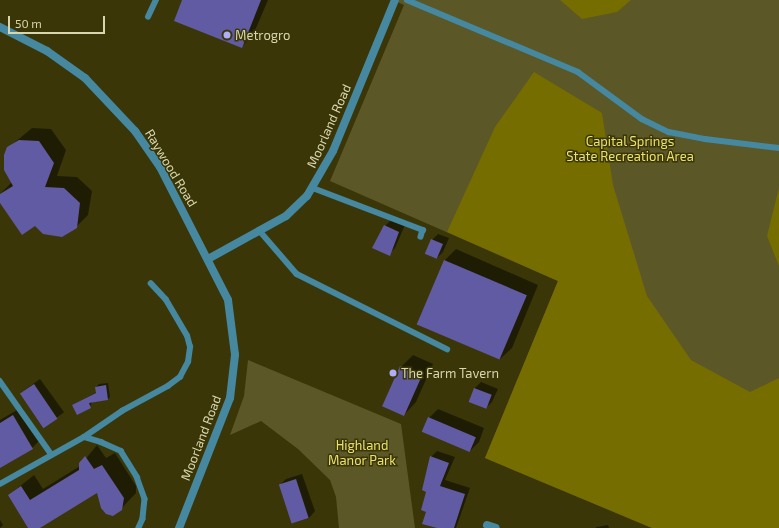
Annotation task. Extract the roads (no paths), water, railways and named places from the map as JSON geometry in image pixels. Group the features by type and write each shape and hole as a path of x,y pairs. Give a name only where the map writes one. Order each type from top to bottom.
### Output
{"street":[{"name":"Moorland Road","path":"208,259 286,216 313,188 333,151 395,0"},
{"name":"Raywood Road","path":"0,27 47,50 85,78 135,131 160,167 228,300 236,355"},
{"name":"Moorland Road","path":"179,528 230,398 236,355"},
{"path":"487,525 496,528"}],"lane":[{"path":"148,17 156,0"},
{"path":"407,0 578,72 642,119 669,132 705,139 779,148"},
{"path":"313,188 423,230 421,237"},
{"path":"259,230 296,274 447,349"},
{"path":"0,484 84,437 122,411 168,386 180,377 188,362 190,348 187,336 166,300 151,284"},
{"path":"0,381 52,455"},
{"path":"84,437 121,451 137,477 145,499 143,520 139,528"}],"place":[{"name":"Metrogro","path":"227,35"},
{"name":"The Farm Tavern","path":"393,373"}],"park label":[{"name":"Capital Springs State Recreation Area","path":"630,150"},
{"name":"Highland Manor Park","path":"362,454"}]}
